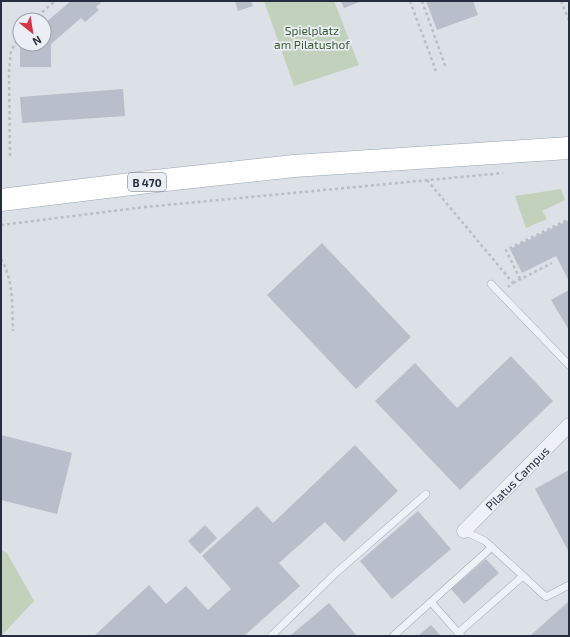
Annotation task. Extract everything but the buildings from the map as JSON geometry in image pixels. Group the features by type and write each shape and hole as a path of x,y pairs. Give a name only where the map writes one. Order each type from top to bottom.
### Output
{"main road":[{"name":"B 470","path":"1,200 294,166 569,148"}],"street":[{"name":"Pilatus Campus","path":"464,531 569,425"}],"lane":[{"path":"491,284 569,365"},
{"path":"271,636 337,572 426,494"},
{"path":"464,531 485,541 546,597 569,585"},
{"path":"393,636 492,547"},
{"path":"431,602 460,635 523,576"}],"path":[{"path":"42,12 55,1"},
{"path":"410,1 436,71"},
{"path":"422,1 446,68"},
{"path":"561,1 569,20"},
{"path":"10,156 9,71 12,49"},
{"path":"1,225 144,207 504,173"},
{"path":"428,180 513,283"},
{"path":"520,279 506,250 569,219"},
{"path":"1,259 8,271 13,332"},
{"path":"499,293 520,279 552,263"}],"green space":[{"name":"Spielplatz am Pilatushof","path":"264,1 334,1 359,65 294,86"},
{"path":"561,189 565,200 542,211 547,219 526,228 515,196"},
{"path":"1,550 7,553 34,601 1,636"}]}
